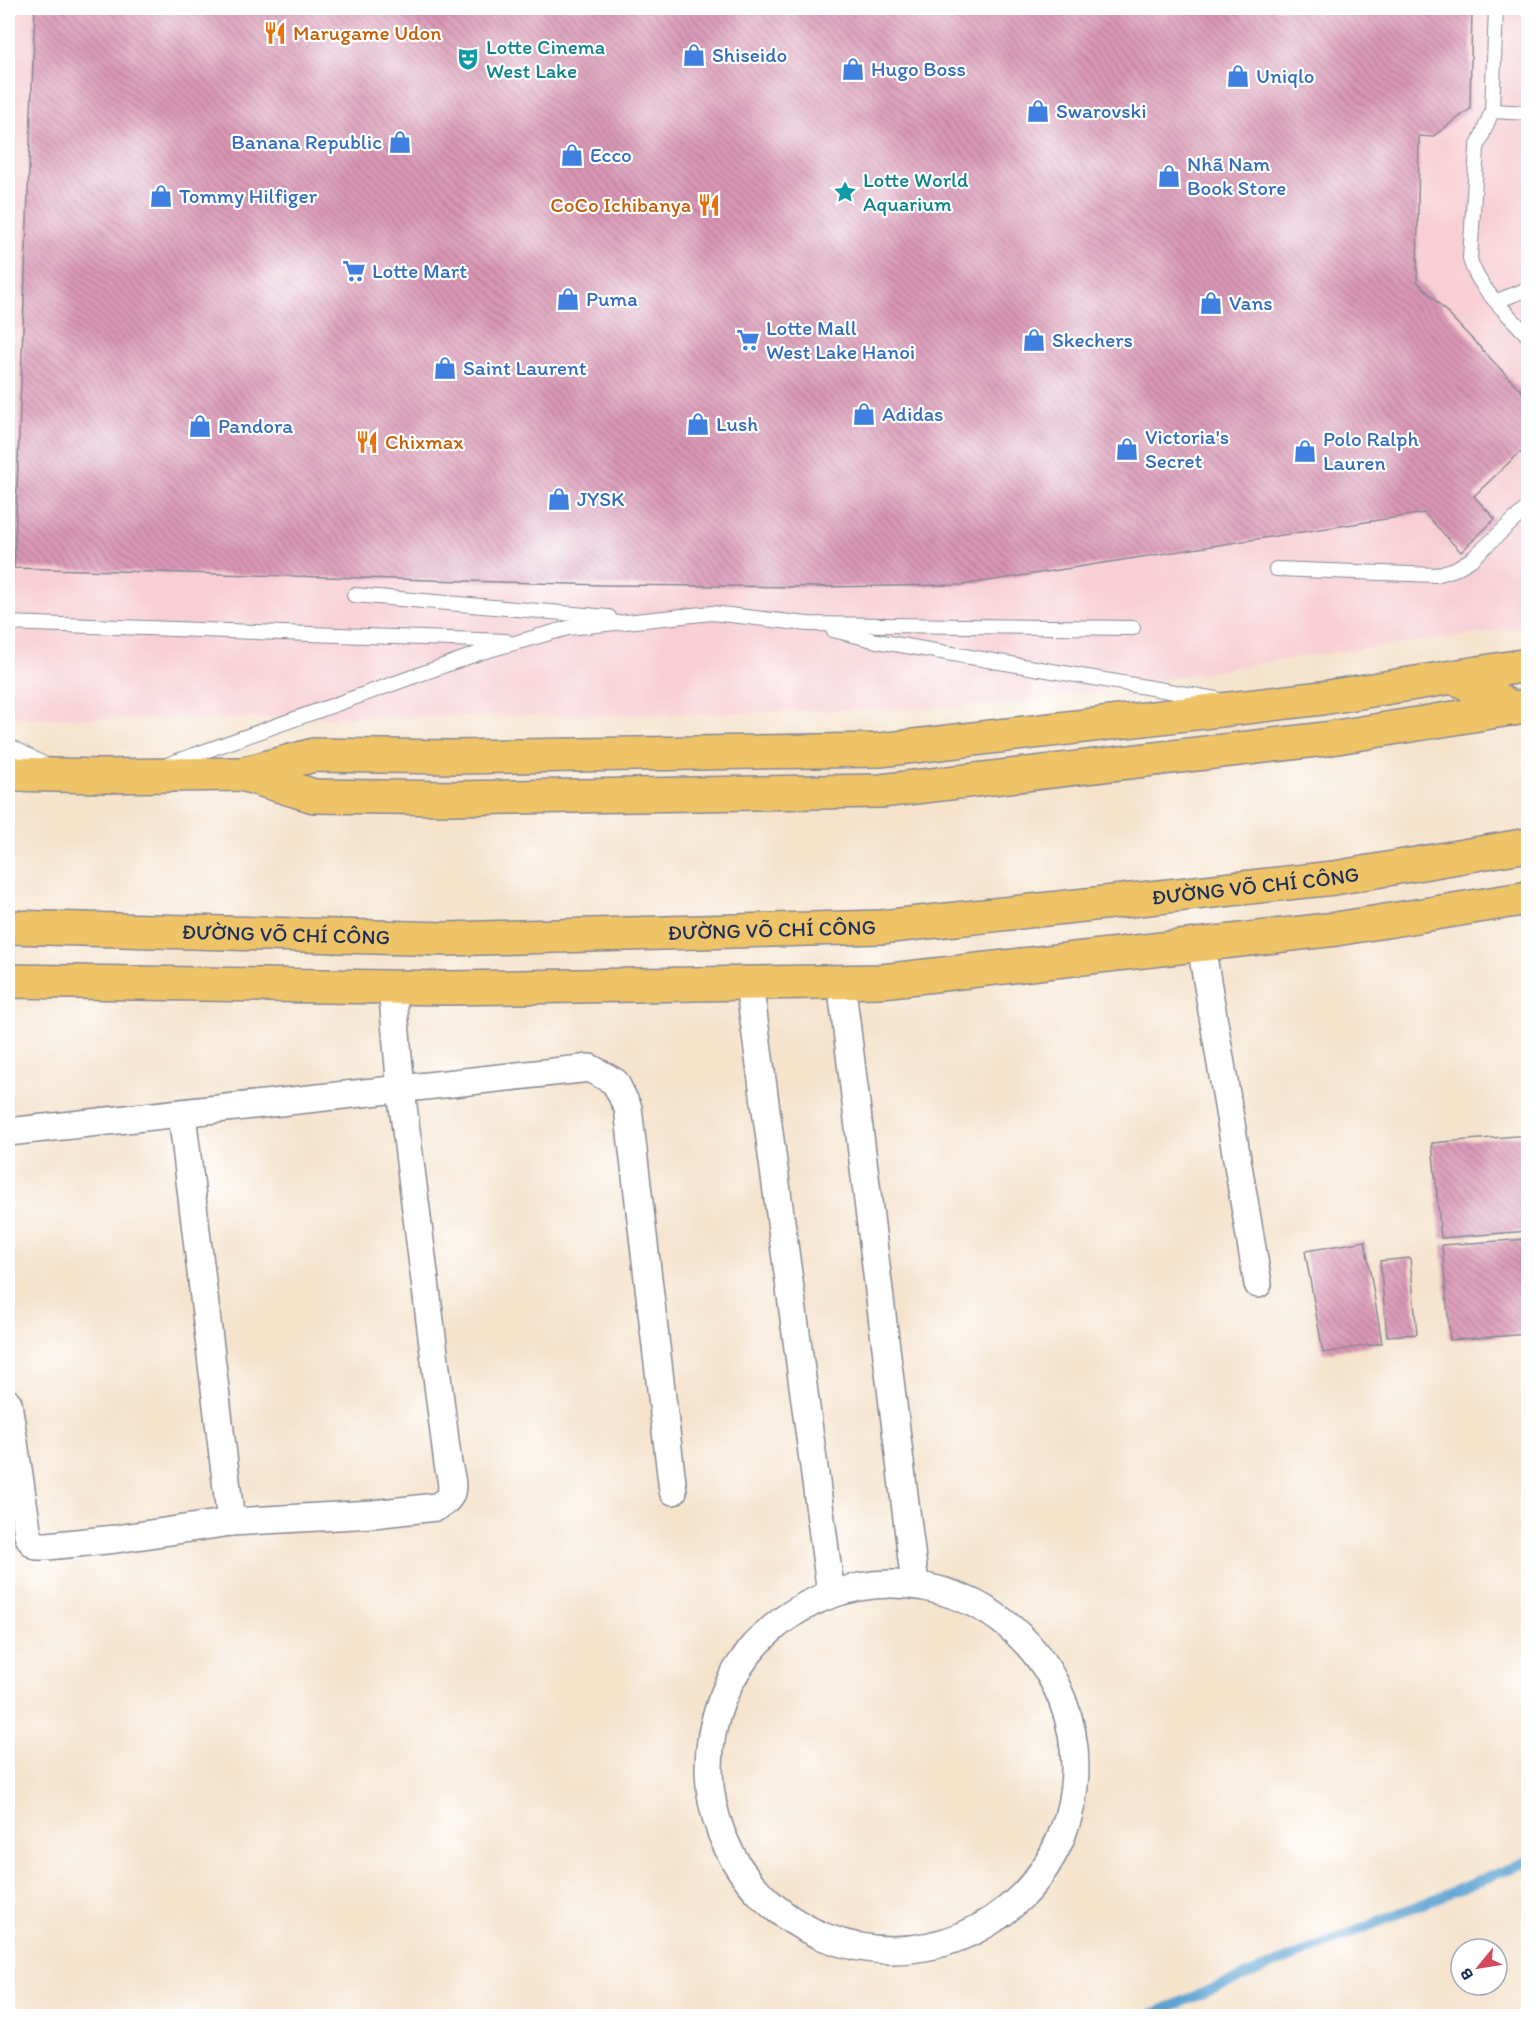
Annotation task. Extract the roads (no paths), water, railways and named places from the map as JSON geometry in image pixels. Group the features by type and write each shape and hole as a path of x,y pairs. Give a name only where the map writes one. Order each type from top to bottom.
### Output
{"main road":[{"path":"8,774 242,774 314,755 453,757 880,750 1322,699 1528,665"},
{"path":"1455,677 1521,707"},
{"path":"242,774 314,796 453,798 881,791 1325,739 1521,707"},
{"name":"ĐƯỜNG VÕ CHÍ CÔNG","path":"8,927 447,939 882,927 1334,878 1528,845"},
{"path":"8,981 392,987 882,981 1336,929 1528,898"}],"street":[{"path":"1201,945 1258,1284"},
{"path":"841,981 915,1584"},
{"path":"749,983 831,1594"},
{"path":"8,1403 24,1516 28,1534 32,1542 37,1545 116,1539 231,1522 372,1514 436,1507 444,1503 451,1494 453,1484 448,1464 401,1090 392,987"},
{"path":"8,1132 590,1068 615,1082 628,1108 673,1491"},
{"path":"182,1114 231,1522"},
{"path":"869,1583 915,1584 927,1585 982,1605 1028,1642 1060,1690 1076,1747 1073,1805 1052,1860 1016,1905 966,1937 905,1952 843,1945 785,1918 741,1873 714,1816 707,1752 723,1691 758,1638 808,1601 831,1594 869,1583"}],"lane":[{"path":"1496,8 1492,111 1477,148 1470,259 1474,273 1497,301 1526,330"},
{"path":"1492,111 1528,113"},
{"path":"1497,301 1528,289"},
{"path":"1276,570 1436,575 1455,569 1472,559 1528,507"},
{"path":"354,595 638,619"},
{"path":"137,775 471,656 568,628 712,613 808,624 1133,628"},
{"path":"8,623 520,641"},
{"path":"808,624 877,641 1256,706"},
{"path":"8,746 64,775"}],"waterway":[{"path":"1147,2016 1528,1861"}],"place":[{"name":"Marugame Udon","path":"275,33"},
{"name":"Shiseido","path":"694,55"},
{"name":"Lotte Cinema West Lake","path":"468,59"},
{"name":"Hugo Boss","path":"853,69"},
{"name":"Uniqlo","path":"1238,76"},
{"name":"Swarovski","path":"1038,111"},
{"name":"Banana Republic","path":"400,142"},
{"name":"Ecco","path":"572,155"},
{"name":"Nhã Nam Book Store","path":"1169,176"},
{"name":"Lotte World Aquarium","path":"845,192"},
{"name":"Tommy Hilfiger","path":"161,196"},
{"name":"CoCo Ichibanya","path":"709,205"},
{"name":"Lotte Mart","path":"354,271"},
{"name":"Puma","path":"568,299"},
{"name":"Vans","path":"1211,303"},
{"name":"Lotte Mall West Lake Hanoi","path":"748,340"},
{"name":"Skechers","path":"1034,340"},
{"name":"Saint Laurent","path":"445,368"},
{"name":"Adidas","path":"864,414"},
{"name":"Lush","path":"698,424"},
{"name":"Pandora","path":"200,426"},
{"name":"Chixmax","path":"367,442"},
{"name":"Victoria's Secret","path":"1127,449"},
{"name":"Polo Ralph Lauren","path":"1305,451"},
{"name":"JYSK","path":"559,499"}]}
